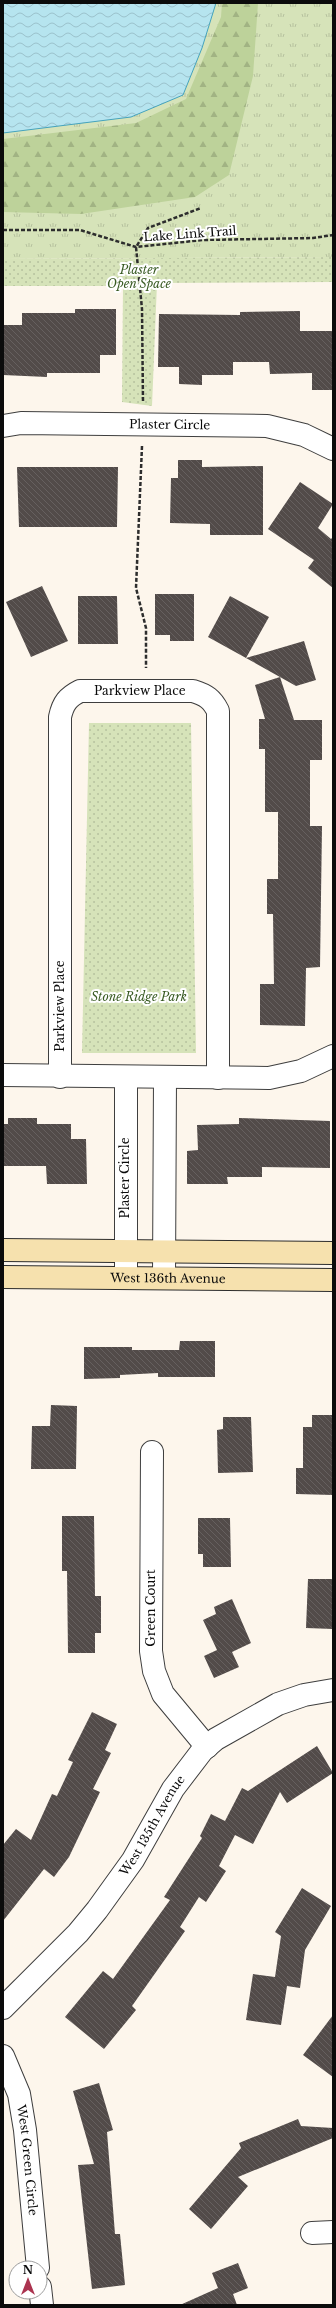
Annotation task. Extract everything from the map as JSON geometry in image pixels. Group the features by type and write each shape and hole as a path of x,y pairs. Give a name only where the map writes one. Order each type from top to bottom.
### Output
{"main road":[{"path":"3,1250 333,1253"},
{"name":"West 136th Avenue","path":"3,1277 333,1280"}],"street":[{"name":"Plaster Circle","path":"3,426 21,423 267,426 304,435 333,449"},
{"name":"Parkview Place","path":"60,1077 60,717 62,706 69,697 80,691 193,691 204,694 213,701 218,712 218,1078"},
{"path":"3,1075 126,1078 269,1078 301,1071 333,1056"},
{"name":"Plaster Circle","path":"126,1078 126,1278"},
{"path":"164,1278 165,1078"},
{"name":"Green Court","path":"152,1452 151,1651 154,1671 163,1694 207,1747"},
{"name":"West 135th Avenue","path":"3,2008 78,1933 97,1910 133,1860 173,1789 207,1747 216,1739 278,1704 304,1695 333,1690"},
{"name":"West Green Circle","path":"3,2056 13,2076 22,2108 37,2260"}],"path":[{"name":"Lake Link Trail","path":"3,230 80,230 136,247 203,240 313,238 333,235"}],"green space":[{"path":"3,3 333,3 333,257 3,259"},
{"path":"222,3 258,3 253,76 229,175 195,197 81,214 3,212 3,139 136,123 186,99 221,17"},
{"name":"Plaster Open Space","path":"333,257 333,282 157,283 152,406 122,402 123,286 3,286 3,259"},
{"name":"Stone Ridge Park","path":"89,723 191,723 196,1053 82,1053"}],"water":[{"path":"3,3 216,3 202,48 183,95 131,117 3,133"}],"building":[{"path":"75,309 116,309 116,355 100,355 100,373 47,373 47,377 3,375 3,325 22,325 22,313 75,313"},
{"path":"300,311 300,331 333,331 333,390 312,390 312,373 270,374 269,362 233,362 233,375 202,375 202,385 179,384 179,367 158,367 159,314 240,315 240,312"},
{"path":"178,460 202,460 202,467 263,466 263,535 210,535 210,524 170,523 171,478 178,478"},
{"path":"17,467 118,467 117,527 19,527"},
{"path":"300,482 333,504 318,528 331,539 333,537 333,588 308,568 314,560 268,529"},
{"path":"42,586 68,641 31,657 6,602"},
{"path":"155,594 194,594 194,641 170,641 170,635 155,635"},
{"path":"78,596 117,596 118,644 78,644"},
{"path":"230,596 269,617 246,658 208,637"},
{"path":"304,641 316,680 296,686 246,658"},
{"path":"280,677 294,720 322,720 322,760 310,760 310,826 322,826 320,967 306,968 305,1026 260,1025 260,984 274,984 273,914 267,914 267,879 278,879 278,812 265,812 265,749 259,749 259,719 265,719 255,685"},
{"path":"8,1118 37,1118 37,1124 71,1124 71,1139 86,1139 87,1184 47,1184 46,1166 3,1166 3,1124 8,1124"},
{"path":"239,1118 330,1121 330,1168 262,1167 262,1177 227,1177 228,1184 187,1184 187,1151 198,1150 197,1125 239,1124"},
{"path":"180,1341 215,1341 215,1377 158,1377 158,1373 120,1375 120,1378 84,1379 84,1347 132,1347 132,1350 179,1350"},
{"path":"51,1405 77,1406 76,1469 31,1469 32,1426 50,1426"},
{"path":"312,1415 333,1415 333,1495 296,1494 296,1468 303,1468 303,1427 312,1427"},
{"path":"223,1417 251,1417 253,1472 218,1473 217,1430 223,1429"},
{"path":"62,1516 94,1516 95,1596 101,1596 101,1633 95,1633 95,1653 68,1653 67,1571 62,1571"},
{"path":"198,1518 230,1518 231,1567 203,1567 203,1554 198,1554"},
{"path":"308,1579 333,1579 333,1629 306,1628"},
{"path":"232,1599 251,1643 232,1652 239,1667 214,1678 204,1656 217,1650 203,1620 216,1614 214,1607"},
{"path":"92,1712 117,1724 105,1750 111,1753 93,1789 100,1792 69,1857 54,1877 44,1869 3,1921 3,1845 16,1829 31,1840 52,1794 57,1796 73,1762 68,1760"},
{"path":"317,1746 333,1773 287,1803 280,1792 253,1844 235,1835 219,1866 226,1871 206,1902 199,1897 180,1927 185,1931 132,2006 136,2010 104,2049 65,2017 103,1971 113,1979 170,1900 164,1897 202,1838 200,1836 211,1814 225,1821 242,1788 248,1791"},
{"path":"302,1888 331,1906 305,1950 300,1988 287,1986 281,2025 246,2020 253,1974 275,1977 281,1936 275,1932"},
{"path":"333,2015 333,2077 303,2055"},
{"path":"99,2083 113,2130 107,2132 115,2234 120,2234 125,2285 92,2289 78,2165 94,2164 73,2091"},
{"path":"298,2119 301,2126 333,2128 333,2138 238,2177 248,2186 211,2229 189,2209 241,2148 239,2143"},
{"path":"238,2263 248,2288 233,2294 237,2305 180,2305 218,2288 212,2273"}]}
